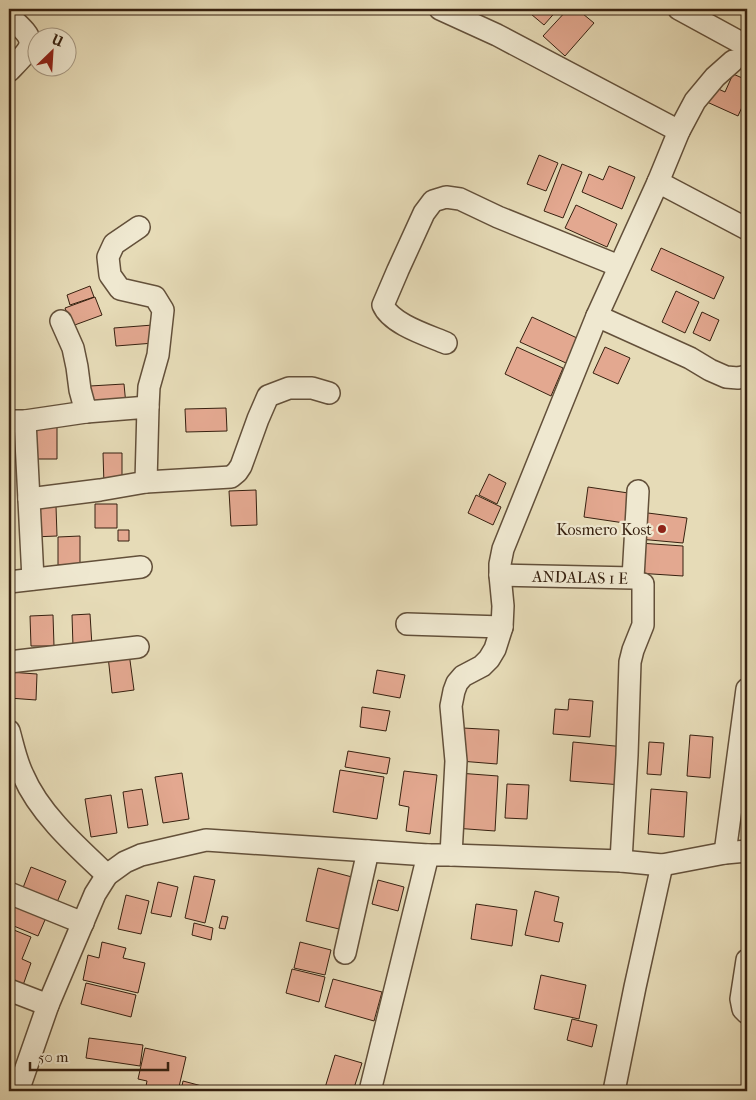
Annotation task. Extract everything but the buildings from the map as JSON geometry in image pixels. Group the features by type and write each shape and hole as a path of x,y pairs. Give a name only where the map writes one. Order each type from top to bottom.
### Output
{"street":[{"path":"440,9 497,35 679,130"},
{"path":"451,855 456,761 451,706 457,683 463,676 482,666 496,649 502,627 503,606 500,564 503,549 597,316 658,182 679,130 695,101 715,77 740,65 746,43 679,9"},
{"path":"9,16 24,30 28,36 30,46 28,52 9,71"},
{"path":"658,182 747,229"},
{"path":"446,343 397,321 383,305 424,213 433,201 446,197 460,199 498,217 620,266"},
{"path":"139,228 114,244 108,257 110,275 120,288 155,297 163,310 158,355 149,387 146,482"},
{"path":"597,316 690,358 726,377 738,378 747,376"},
{"path":"61,321 73,348 80,390 86,412"},
{"path":"29,499 146,482 232,477 241,466 268,396 289,388 312,388 329,393"},
{"path":"33,579 29,499 17,421 86,412 148,407"},
{"name":"ANDALAS 1 E","path":"500,575 633,578 638,491"},
{"path":"9,582 141,567"},
{"path":"621,861 628,746 630,662 643,625 643,584"},
{"path":"407,624 502,627"},
{"path":"9,662 138,647"},
{"path":"725,853 747,689"},
{"path":"9,731 16,775 72,842 107,875"},
{"path":"18,1091 48,1005 95,894 107,875 125,862 141,855 206,840 428,855 662,864 747,851"},
{"path":"345,953 368,851"},
{"path":"370,1091 428,855"},
{"path":"614,1091 662,864"},
{"path":"9,893 83,923"},
{"path":"747,960 741,999 742,1009 747,1013"},
{"path":"9,990 48,1005"}],"place":[{"name":"Kosmero Kost","path":"662,529"}]}
